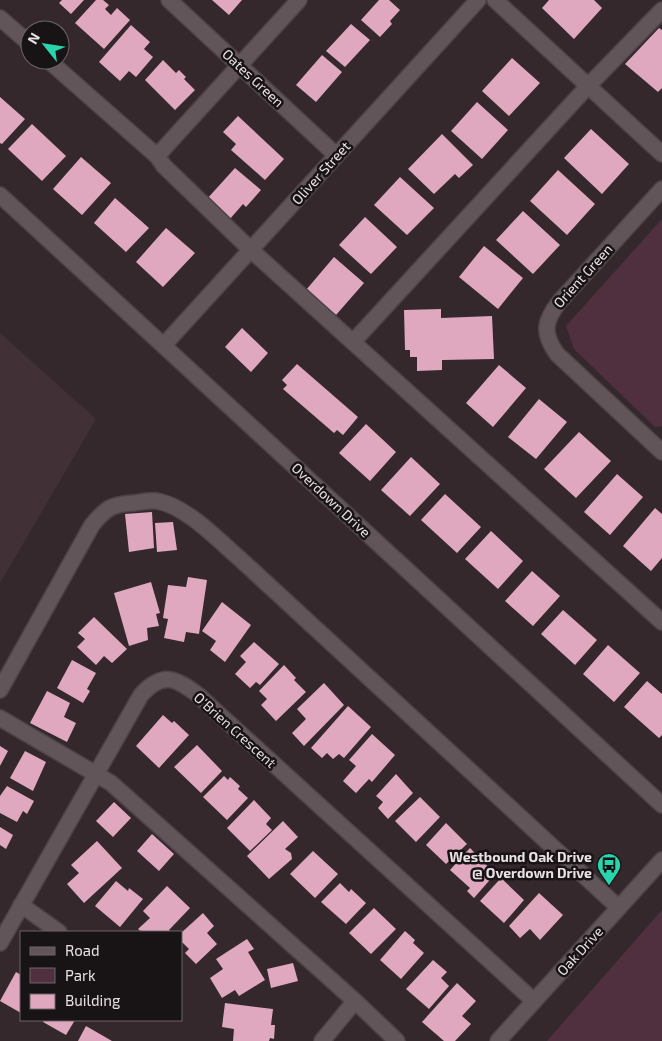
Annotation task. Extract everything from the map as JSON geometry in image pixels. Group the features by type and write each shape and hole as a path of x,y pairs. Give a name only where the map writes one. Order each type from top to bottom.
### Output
{"street":[{"name":"Oates Green","path":"169,0 336,156"},
{"path":"157,156 299,0"},
{"name":"Oliver Street","path":"164,346 478,0"},
{"path":"494,0 662,154"},
{"path":"353,342 588,86 662,10"},
{"path":"0,18 20,35"},
{"path":"59,70 157,156 164,166 251,250 662,622"},
{"name":"Orient Green","path":"662,189 560,301 548,318 546,327 550,345 557,354 662,452"},
{"name":"Overdown Drive","path":"0,195 662,805"},
{"path":"0,690 92,524 102,513 113,505 123,503 156,501 169,505 184,512 239,558 619,908"},
{"name":"O'Brien Crescent","path":"0,943 141,695 156,682 166,678 178,682 205,702 534,1002"},
{"path":"0,718 111,783 355,1001 397,1041"},
{"name":"Oak Drive","path":"498,1041 662,860"},
{"path":"21,905 58,931"},
{"path":"322,1041 355,1001"}],"shaded area":[{"path":"0,333 96,419 0,583"}],"green space":[{"path":"662,219 662,426 655,427 574,349 566,326"},
{"path":"662,910 662,1041 547,1041"}],"building":[{"path":"62,0 84,0 71,14 59,3"},
{"path":"96,0 103,0 109,5 105,9 111,15 117,8 130,20 104,49 75,23"},
{"path":"212,0 242,0 229,15"},
{"path":"379,0 389,0 400,10 390,21 392,24 380,37 361,20"},
{"path":"549,0 594,0 602,8 574,39 542,8"},
{"path":"351,24 370,40 345,67 326,51"},
{"path":"131,25 150,42 144,49 153,57 136,77 129,71 120,81 99,62"},
{"path":"659,28 662,30 662,88 658,92 625,64"},
{"path":"322,55 342,72 316,102 296,85"},
{"path":"512,58 540,83 509,116 482,91"},
{"path":"163,60 176,73 179,70 186,77 184,79 195,90 175,110 145,80"},
{"path":"0,97 25,119 2,144 0,143"},
{"path":"477,102 508,130 482,159 451,131"},
{"path":"238,116 284,159 265,180 231,150 236,144 223,132"},
{"path":"32,124 66,156 42,181 8,149"},
{"path":"591,129 629,164 602,194 564,158"},
{"path":"442,134 473,165 459,178 455,174 434,194 408,169"},
{"path":"81,157 111,183 82,215 53,189"},
{"path":"235,168 261,190 246,207 243,204 229,220 206,200"},
{"path":"558,170 595,204 567,235 530,201"},
{"path":"400,177 434,208 407,235 374,205"},
{"path":"115,198 149,228 126,252 94,223"},
{"path":"523,211 560,245 533,274 496,240"},
{"path":"365,217 397,247 371,274 339,245"},
{"path":"166,228 195,253 163,287 136,262"},
{"path":"484,246 523,278 498,309 459,277"},
{"path":"334,257 364,283 336,315 306,290"},
{"path":"441,309 441,318 492,316 494,359 442,360 442,370 417,371 417,357 410,357 410,350 405,350 404,310"},
{"path":"242,328 268,353 251,372 225,347"},
{"path":"297,364 358,417 343,435 337,430 334,433 283,389 287,385 282,380"},
{"path":"499,365 526,388 493,427 466,403"},
{"path":"539,399 567,422 536,459 508,437"},
{"path":"366,424 396,452 370,481 339,453"},
{"path":"579,432 611,461 576,498 544,469"},
{"path":"411,457 440,484 410,516 381,490"},
{"path":"617,474 643,497 610,535 584,512"},
{"path":"445,494 481,527 457,553 421,520"},
{"path":"655,508 662,514 662,558 651,571 623,546"},
{"path":"152,512 154,548 129,552 125,514"},
{"path":"173,522 177,550 157,552 155,523"},
{"path":"491,531 523,561 498,589 465,559"},
{"path":"532,571 560,596 533,626 505,601"},
{"path":"188,577 207,580 199,634 186,632 184,642 164,638 168,619 163,618 168,585 186,587"},
{"path":"151,582 160,613 156,614 159,626 147,628 148,640 129,646 114,593"},
{"path":"222,602 251,625 225,662 210,650 216,641 202,631"},
{"path":"563,610 597,640 575,665 541,634"},
{"path":"94,617 127,649 112,663 104,656 96,665 77,647 85,639 78,633"},
{"path":"254,642 279,664 260,685 256,682 250,688 235,674 246,662 240,656"},
{"path":"608,645 640,673 614,702 583,674"},
{"path":"72,660 96,673 87,689 90,691 83,703 57,688"},
{"path":"284,665 296,678 294,680 306,692 276,721 261,705 267,699 259,691"},
{"path":"647,681 662,694 662,735 659,738 624,707"},
{"path":"324,683 344,705 304,746 292,733 306,719 297,709"},
{"path":"47,691 70,703 64,717 76,723 67,742 30,723"},
{"path":"348,706 371,727 344,758 339,754 333,759 327,753 322,758 311,748"},
{"path":"163,715 172,723 174,721 189,735 159,768 136,746"},
{"path":"372,734 395,755 372,782 369,779 356,793 343,781 356,766 349,760"},
{"path":"197,745 222,771 201,793 174,767"},
{"path":"0,746 8,751 0,766"},
{"path":"25,751 46,762 33,791 10,778"},
{"path":"396,774 413,793 388,819 378,808 383,802 376,796"},
{"path":"224,776 228,780 230,777 240,786 238,789 248,798 227,820 203,797"},
{"path":"7,786 34,801 27,814 23,811 17,822 0,813 0,796"},
{"path":"420,797 440,817 416,842 395,821"},
{"path":"254,800 271,818 266,824 272,830 250,851 227,828"},
{"path":"114,802 131,818 113,837 96,821"},
{"path":"283,821 298,837 285,849 291,853 292,859 269,879 247,856"},
{"path":"446,823 467,844 446,864 426,845"},
{"path":"0,827 13,835 6,849 0,845"},
{"path":"152,834 174,854 159,871 137,851"},
{"path":"97,841 122,868 84,903 67,884 79,873 71,865"},
{"path":"470,848 495,874 474,898 467,891 470,888 450,870"},
{"path":"313,851 338,874 315,898 290,874"},
{"path":"501,878 524,900 504,923 480,901"},
{"path":"116,881 128,891 129,888 143,899 120,927 95,906"},
{"path":"340,883 349,892 351,889 366,903 346,924 321,902"},
{"path":"167,886 190,908 170,931 141,931 138,929 150,918 143,911"},
{"path":"539,893 563,915 540,940 530,929 520,938 509,926"},
{"path":"374,908 396,929 371,954 349,933"},
{"path":"203,913 214,926 207,933 217,944 196,964 185,953 189,949 182,942 182,932"},
{"path":"405,931 415,940 413,943 424,953 401,979 380,960"},
{"path":"247,939 254,949 248,952 265,980 239,996 235,990 222,998 210,978 223,969 216,959"},
{"path":"433,960 447,972 441,978 449,986 429,1009 406,989"},
{"path":"293,963 298,981 271,988 267,969"},
{"path":"16,972 20,974 20,1012 0,1001"},
{"path":"457,983 476,1001 462,1016 471,1024 455,1041 444,1041 422,1022"},
{"path":"225,1003 273,1009 271,1025 275,1025 274,1039 270,1038 269,1041 233,1041 234,1029 222,1027"},
{"path":"44,1021 74,1021 66,1035"},
{"path":"86,1026 112,1041 78,1041"}],"place":[{"name":"Westbound Oak Drive @ Overdown Drive","path":"609,886"}]}
